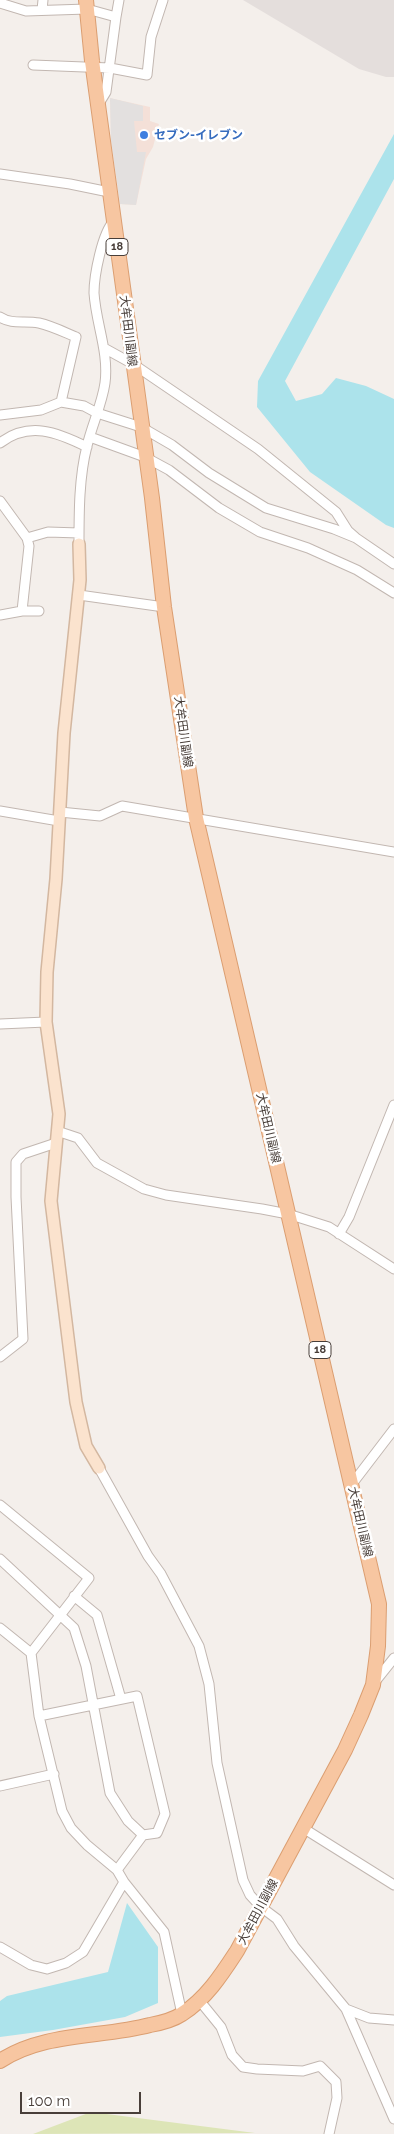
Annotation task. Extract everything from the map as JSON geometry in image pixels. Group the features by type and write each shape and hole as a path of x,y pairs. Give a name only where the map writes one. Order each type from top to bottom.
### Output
{"main road":[{"name":"大牟田川副線","path":"0,2061 15,2051 44,2042 132,2030 168,2021 182,2014 199,2000 218,1979 237,1952 345,1750 372,1685 378,1646 378,1604 352,1484 204,862 196,818 164,607 152,498 132,364 86,5"}],"street":[{"path":"42,10 43,0"},
{"path":"98,105 106,92 119,0"},
{"path":"33,65 110,68 147,75 151,37 164,0"},
{"path":"0,3 26,11 86,5 116,17"},
{"path":"0,174 70,184 109,192"},
{"path":"114,221 107,228 100,254 94,292 104,348 105,384 87,447 79,539 79,595 64,732 56,879 47,972 46,1022 59,1114 51,1201 76,1402 86,1446 148,1556 161,1574 199,1646 208,1684 217,1763 243,1880 250,1895 261,1907 277,1918 294,1946 346,2010 394,2119"},
{"path":"0,317 17,323 28,321 41,324 76,337 61,402"},
{"path":"104,348 218,420 265,454 336,512 348,531 356,538 394,564"},
{"path":"0,415 40,410 61,402 84,406 142,430 172,445 210,473 266,508 334,529 356,538"},
{"path":"0,442 19,432 32,429 48,432 87,447"},
{"path":"90,437 145,455 169,470 219,508 260,532 308,548 357,570 394,593"},
{"path":"0,501 27,538 29,546 22,611"},
{"path":"27,538 48,532 79,539"},
{"path":"79,595 164,607"},
{"path":"0,615 22,611 39,611"},
{"path":"0,809 59,817 100,816 122,806 394,852"},
{"path":"0,1024 46,1022"},
{"path":"339,1234 349,1217 394,1105"},
{"path":"57,1131 78,1138 97,1163 144,1189 166,1195 288,1214 329,1227 394,1269"},
{"path":"0,1357 23,1339 16,1162 23,1154 56,1143"},
{"path":"352,1484 394,1429"},
{"path":"0,1505 89,1578 31,1653 39,1716 62,1811 72,1828 87,1845 117,1870 124,1882 164,1932 182,2014"},
{"path":"0,1559 74,1628 86,1666 93,1705 110,1793 128,1821 143,1834 156,1833 165,1814 137,1696 121,1699 93,1705 39,1716"},
{"path":"74,1596 98,1615 121,1699"},
{"path":"0,1628 31,1653"},
{"path":"372,1685 394,1658"},
{"path":"0,1786 54,1774"},
{"path":"303,1828 394,1885"},
{"path":"117,1870 143,1834"},
{"path":"0,1947 31,1965 47,1969 66,1963 83,1952 124,1882"},
{"path":"199,2000 221,2027 232,2055 244,2067 257,2070 303,2071 320,2066 336,2082 337,2098 330,2134"},
{"path":"346,2010 369,2018 394,2020"}],"shaded area":[{"path":"243,0 394,0 394,77 386,77 359,69"},
{"path":"110,98 150,107 150,121 159,124 153,147 146,159 136,205 120,204 111,140"},
{"path":"110,98 143,106 143,121 134,121 137,152 146,152 136,205 120,204 111,140"}],"green space":[{"path":"91,2112 255,2133 33,2134"}],"water":[{"path":"394,134 394,179 285,381 296,401 322,394 336,378 366,386 394,399 394,528 386,525 310,472 257,407 258,381"},
{"path":"127,1903 158,1947 158,2003 125,2017 0,2037 0,2001 7,1996 108,1972"}],"place":[{"name":"セブン-イレブン","path":"144,135"}]}
